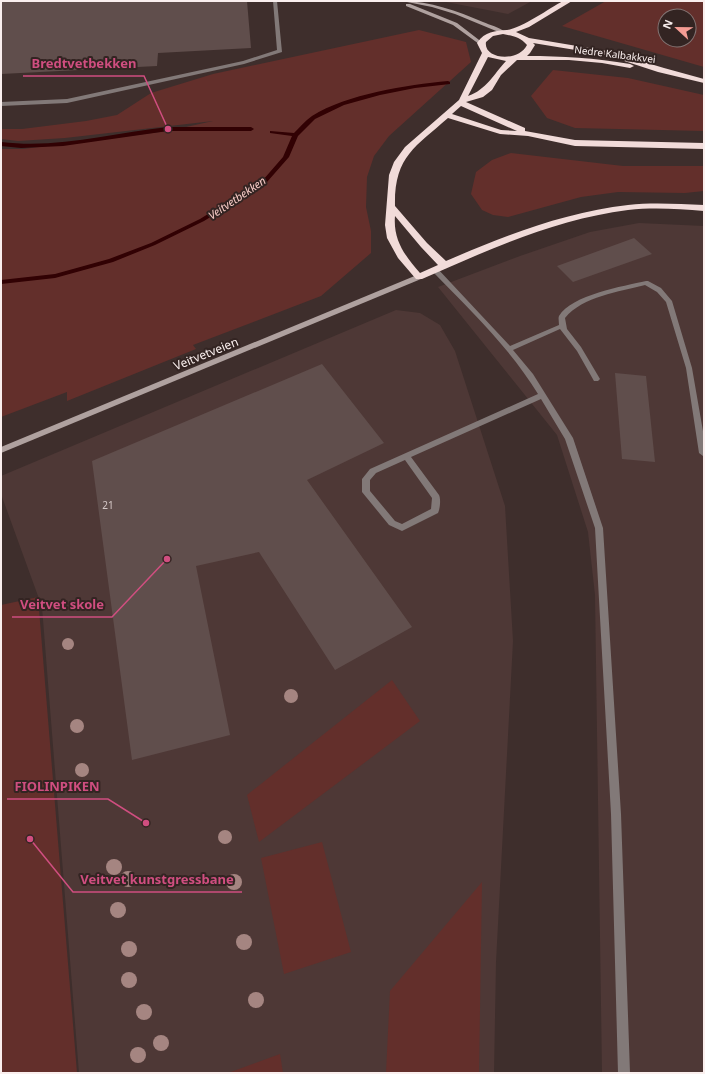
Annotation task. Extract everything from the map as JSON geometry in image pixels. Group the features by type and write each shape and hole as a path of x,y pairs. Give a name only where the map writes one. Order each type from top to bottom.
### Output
{"highway":[{"path":"461,102 486,53 481,47 480,43 488,36 505,33 526,25 568,1"},
{"name":"Nedre Kalbakkvei","path":"505,33 523,37 528,40 607,53 661,70 704,81"},
{"path":"528,40 531,46 530,51 526,55 515,58 498,74 489,88 480,95 461,102 417,140 402,156 396,168 390,185 390,230 402,257 419,277 525,232 571,218 593,213 630,208 670,206 704,208"},
{"name":"Nedre Kalbakkvei","path":"486,53 498,58 569,58 602,61 661,70"},
{"path":"461,102 528,134"},
{"path":"446,115 500,132 528,134 558,140 597,144 704,146"},
{"path":"391,206 424,245 445,266"}],"street":[{"path":"400,1 454,24 480,43"},
{"path":"404,1 451,11 505,33"},
{"name":"Veitvetveien","path":"1,450 419,277"}],"lane":[{"path":"1,104 67,101 237,64 280,52 275,1"},
{"path":"435,270 509,349 531,376 568,438 599,528 616,814 624,1073"},
{"path":"596,379 580,350 562,326 561,321 568,308 588,298 646,283 659,290 669,301 689,368 703,454"},
{"path":"509,349 562,326"},
{"path":"406,456 436,497 434,511 402,528 392,523 366,492 366,479 373,471 406,456 543,395"}],"shaded area":[{"path":"441,1 532,1 508,14"},
{"path":"606,1 704,1 704,67 562,26"},
{"path":"419,30 466,42 471,62 389,136 374,156 367,177 366,207 371,231 371,253 321,296 193,345 196,349 67,401 67,392 1,417 1,149 23,149 168,131 213,121 65,138 18,141 1,139 1,129 22,129 86,121 117,115 151,93 213,74"},
{"path":"553,70 628,78 704,95 704,131 575,128 547,118 531,96"},
{"path":"511,153 623,166 704,166 704,191 685,193 618,192 581,197 508,217 493,215 482,210 471,194 476,172 492,160"},
{"path":"639,223 704,226 704,1073 602,1073 595,595 588,532 557,435 438,287 520,256 590,232"},
{"path":"396,310 420,313 440,325 455,351 505,506 513,641 496,962 494,1073 79,1073 42,607 1,494 1,476"},
{"path":"38,597 77,1073 1,1073 1,605"},
{"path":"392,680 420,721 259,842 247,795"},
{"path":"322,842 351,952 284,974 261,858"},
{"path":"482,882 479,1073 386,1073 390,991"},
{"path":"280,1054 283,1073 228,1073"}],"building":[{"path":"1,1 247,1 251,48 158,53 157,66 1,74"},
{"path":"634,238 652,254 573,282 557,266"},
{"path":"322,364 384,443 307,480 412,627 335,670 259,552 196,566 230,735 132,760 92,461"},
{"path":"615,373 646,376 655,462 622,459"}],"waterway":[{"name":"Veitvetbekken","path":"295,135 313,118 342,104 415,86 448,83"},
{"path":"1,144 21,146 63,145 168,129 251,129"},
{"path":"272,132 295,135"},
{"name":"Veitvetbekken","path":"1,282 55,276 111,261 153,244 202,220 265,181 286,157 295,135"}],"place":[{"name":"Bredtvetbekken","path":"168,129"},
{"name":"Veitvet skole","path":"167,559"},
{"name":"FIOLINPIKEN","path":"146,823"},
{"name":"Veitvet kunstgressbane","path":"30,839"}]}
